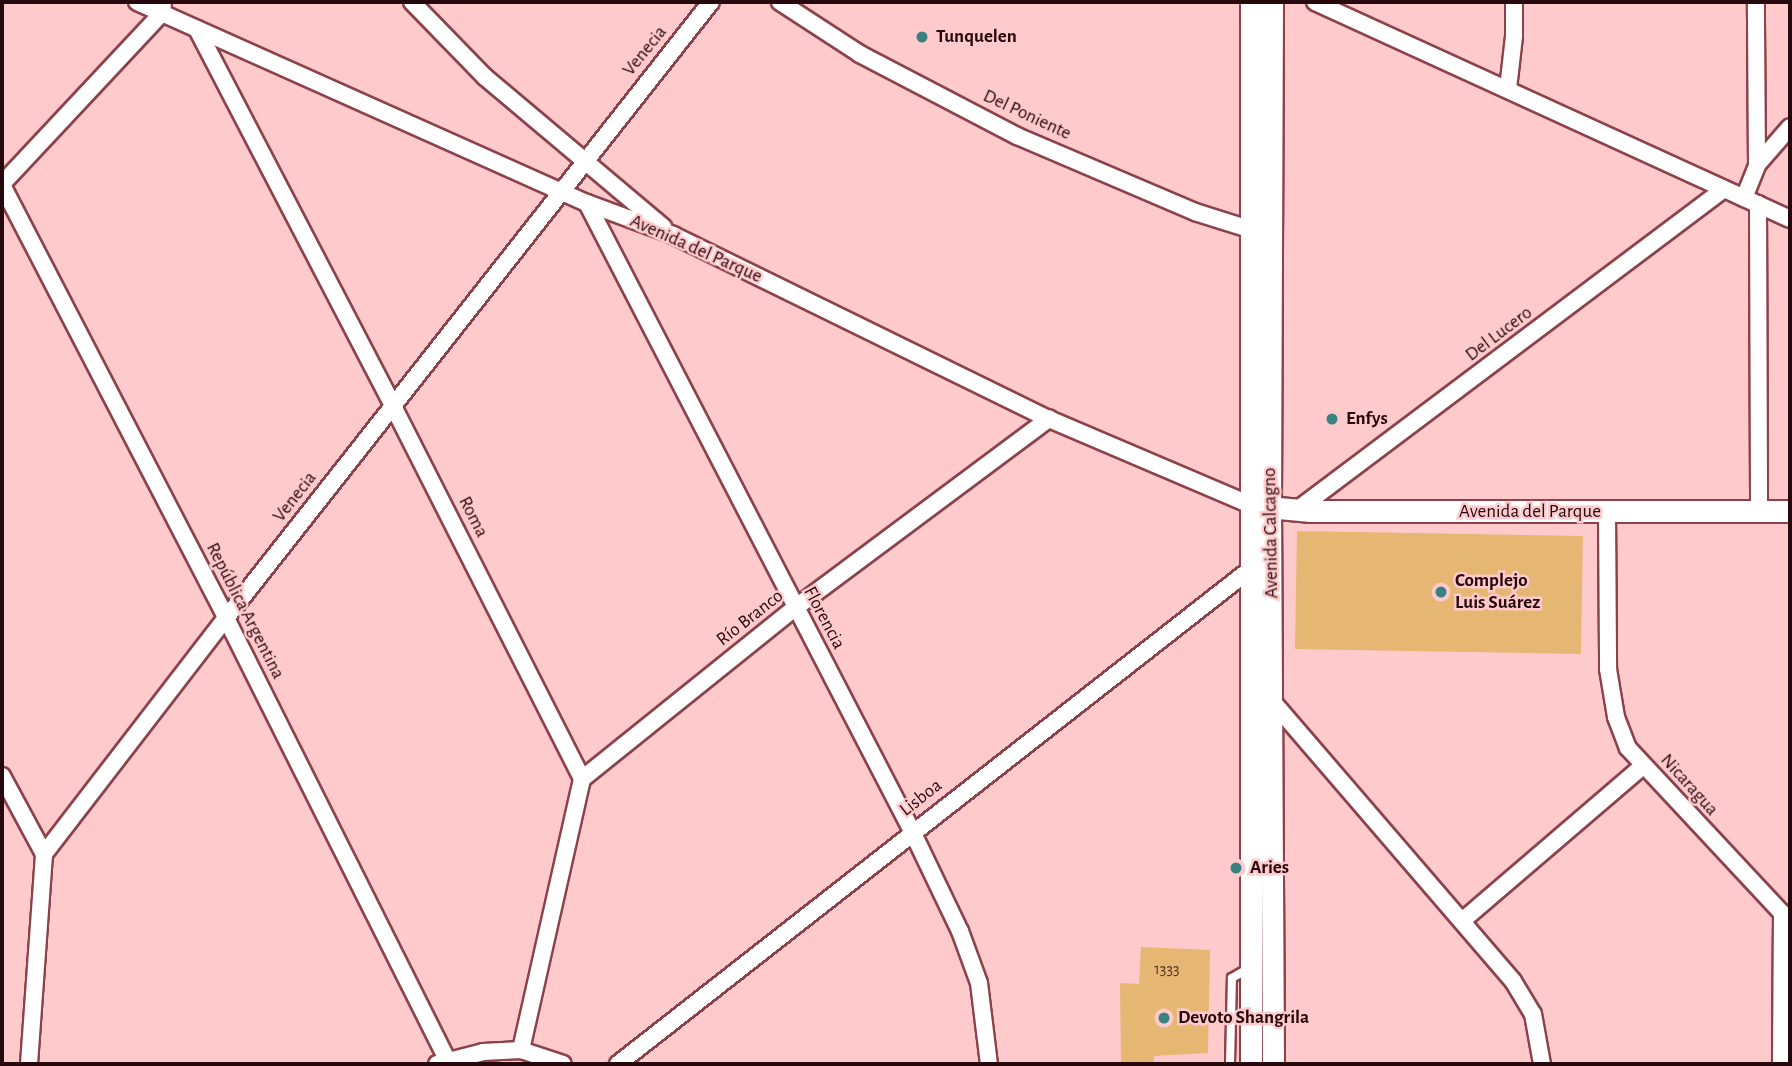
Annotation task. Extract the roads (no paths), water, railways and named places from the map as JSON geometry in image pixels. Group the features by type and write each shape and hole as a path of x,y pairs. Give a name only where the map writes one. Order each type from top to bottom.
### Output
{"street":[{"name":"Avenida del Parque","path":"137,2 162,7 197,29 587,203 673,235 1049,419 1261,506 1297,510 1790,512"},
{"path":"412,2 485,77 673,235"},
{"name":"Venecia","path":"44,854 583,161 712,2"},
{"name":"Del Poniente","path":"780,2 860,54 1017,136 1195,212 1271,236"},
{"name":"Avenida Calcagno","path":"1251,2 1250,229 1261,506 1273,702 1273,1064"},
{"name":"Avenida Calcagno","path":"1251,1064 1252,568 1261,506 1271,236 1272,2"},
{"path":"1315,2 1790,219"},
{"path":"1508,89 1514,36 1514,2"},
{"path":"1756,2 1757,165 1751,201 1759,511"},
{"path":"2,184 162,7"},
{"name":"Roma","path":"197,29 393,406 582,779"},
{"path":"1757,165 1790,127"},
{"name":"República Argentina","path":"2,184 226,618 442,1062"},
{"name":"Del Lucero","path":"1297,510 1724,189"},
{"name":"Florencia","path":"587,203 912,831 960,931 979,983 989,1064"},
{"name":"Río Branco","path":"582,779 795,608 1049,419"},
{"name":"Nicaragua","path":"1607,512 1611,694 1628,748 1786,907 1781,1064"},
{"name":"Lisboa","path":"618,1064 912,831 1252,568"},
{"path":"1273,702 1513,981 1533,1014 1542,1064"},
{"path":"1462,921 1643,766"},
{"path":"2,776 44,854 29,1064"},
{"path":"521,1050 582,779"},
{"path":"442,1062 521,1050 563,1064"}],"lane":[{"path":"1230,1064 1233,978 1251,967 1273,968"}],"place":[{"name":"Tunquelen","path":"922,37"},
{"name":"Enfys","path":"1332,419"},
{"name":"Complejo Luis Suárez","path":"1441,592"},
{"name":"Aries","path":"1236,868"},
{"name":"Devoto Shangrila","path":"1164,1018"}]}
